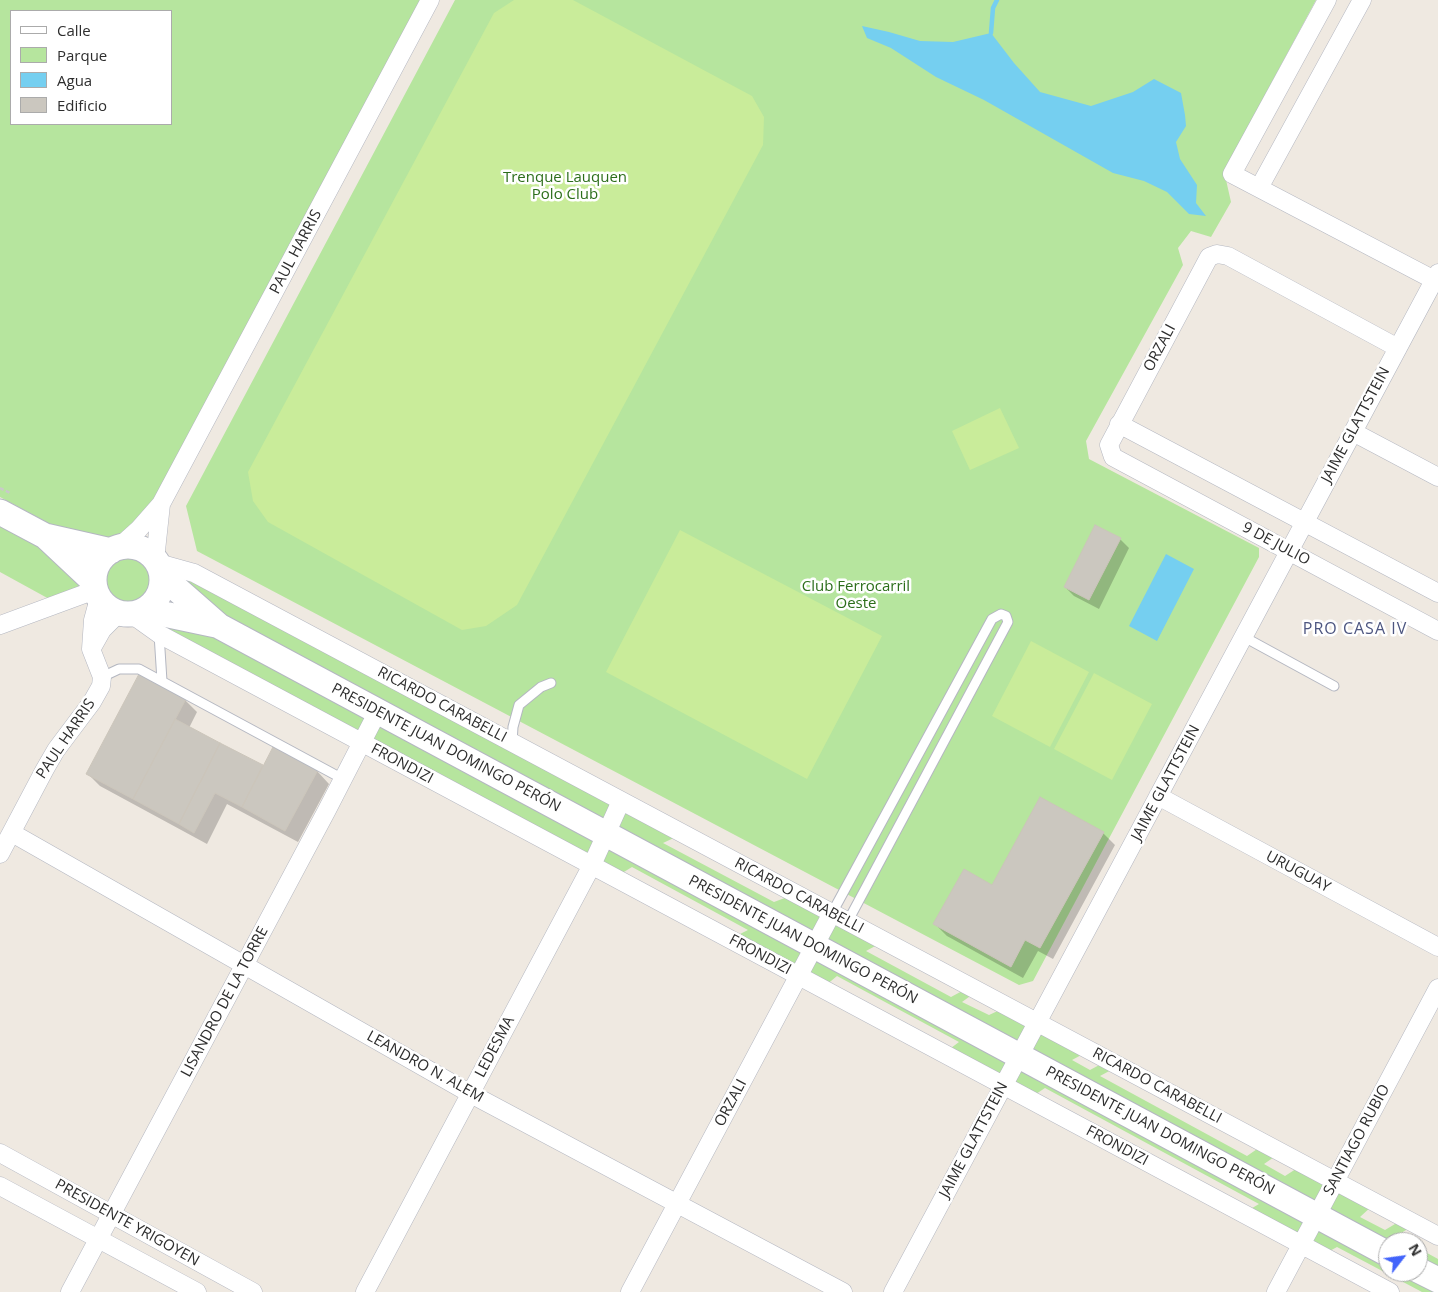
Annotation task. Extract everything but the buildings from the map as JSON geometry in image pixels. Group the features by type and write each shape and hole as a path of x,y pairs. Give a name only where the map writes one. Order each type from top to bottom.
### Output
{"main road":[{"path":"8,504 45,536 96,590 104,605 111,610 132,613 153,604 162,586 158,566 148,552 139,548 129,546 115,549 103,556 98,564 94,573 96,590"},
{"path":"45,536 115,549"},
{"name":"PRESIDENTE JUAN DOMINGO PERÓN","path":"158,566 219,626 1378,1249"},
{"name":"PRESIDENTE JUAN DOMINGO PERÓN","path":"132,613 219,626"}],"street":[{"name":"PAUL HARRIS","path":"115,549 139,529 161,504 430,0"},
{"path":"1327,0 1232,174 1437,278"},
{"path":"1260,188 1362,0"},
{"name":"ORZALI","path":"1113,457 1109,445 1119,424 1210,257 1217,254 1228,256 1398,348"},
{"name":"JAIME GLATTSTEIN","path":"893,1292 1437,278"},
{"path":"1119,424 1438,593"},
{"path":"1353,432 1438,477"},
{"name":"9 DE JULIO","path":"1113,457 1438,631"},
{"name":"PAUL HARRIS","path":"158,566 161,504"},
{"name":"RICARDO CARABELLI","path":"158,566 194,573 1438,1236"},
{"path":"0,625 96,590 91,649 102,677"},
{"path":"91,649 102,630 132,613"},
{"name":"FRONDIZI","path":"132,613 159,634 1390,1292"},
{"name":"PAUL HARRIS","path":"0,854 45,768 92,702 101,686 102,677"},
{"name":"LISANDRO DE LA TORRE","path":"70,1292 378,711"},
{"name":"URUGUAY","path":"1158,796 1438,947"},
{"name":"LEDESMA","path":"366,1292 592,865 621,801"},
{"name":"LEANDRO N. ALEM","path":"12,833 471,1094 843,1292"},
{"name":"ORZALI","path":"630,1292 815,946 840,917"},
{"name":"SANTIAGO RUBIO","path":"1276,1292 1438,988"},
{"name":"PRESIDENTE YRIGOYEN","path":"0,1153 254,1292"},
{"name":"PRESIDENTE YRIGOYEN","path":"0,1186 197,1292"}],"lane":[{"path":"1001,614 1006,616 1008,622 840,917 992,620 1001,614"},
{"path":"159,634 162,681"},
{"path":"1244,637 1334,686"},
{"path":"102,677 119,669 139,669 343,779"},
{"path":"512,742 513,727 519,705 541,687 551,683"}],"path":[{"path":"0,488 8,504"}],"green space":[{"path":"0,0 422,0 156,505 111,543 61,530 0,497"},
{"path":"455,0 1316,0 1224,171 1231,202 1211,237 1191,231 1178,248 1183,265 1086,441 1089,459 1259,548 1259,557 1033,981 1019,985 197,551 186,506"},
{"name":"Trenque Lauquen Polo Club","path":"514,0 573,0 752,96 764,117 763,145 517,605 486,626 462,630 268,522 253,501 248,472 494,13"},
{"path":"1000,408 1019,448 970,470 952,431"},
{"path":"0,520 26,533 88,588 51,600 0,572"},
{"path":"680,530 882,636 807,779 606,672"},
{"path":"128,553 138,555 147,561 153,570 155,580 153,590 147,599 138,605 128,607 118,605 109,599 103,590 101,580 103,570 109,561 118,555"},
{"path":"187,575 678,836 663,843 774,902 790,896 879,944 866,951 951,997 964,990 973,994 962,1002 989,1015 1002,1009 1085,1053 1072,1060 1090,1070 1103,1063 1113,1069 1100,1076 1247,1156 1260,1147 1277,1155 1264,1164 1285,1176 1299,1167 1372,1206 1360,1217 1385,1230 1400,1221 1411,1227 1403,1232 1378,1232 1378,1237 223,620 180,583"},
{"path":"168,623 217,633 1378,1255 1378,1269 1337,1247 1326,1253 1247,1211 1259,1204 1045,1088 1033,1096 947,1051 959,1042 837,976 825,986 734,937 748,930 632,867 619,875 163,631"},
{"path":"1031,641 1089,672 1050,747 992,716"},
{"path":"1094,673 1152,704 1112,780 1054,749"},
{"path":"1428,1254 1438,1259 1438,1272 1428,1266"},
{"path":"1403,1282 1424,1282 1438,1292 1422,1292"}],"water":[{"path":"862,26 920,41 953,42 991,33 1040,92 1091,106 1133,92 1154,79 1181,93 1186,126 1176,142 1180,159 1197,185 1196,203 1206,216 1189,214 1167,192 1144,181 1113,173 984,100 936,77 891,48 867,38"},
{"path":"1166,554 1194,569 1157,641 1129,626"}],"waterway":[{"path":"991,33 993,8 997,0"}],"district":[{"name":"PRO CASA IV","path":"1355,629"}],"park label":[{"name":"Club Ferrocarril Oeste","path":"856,596"}]}
